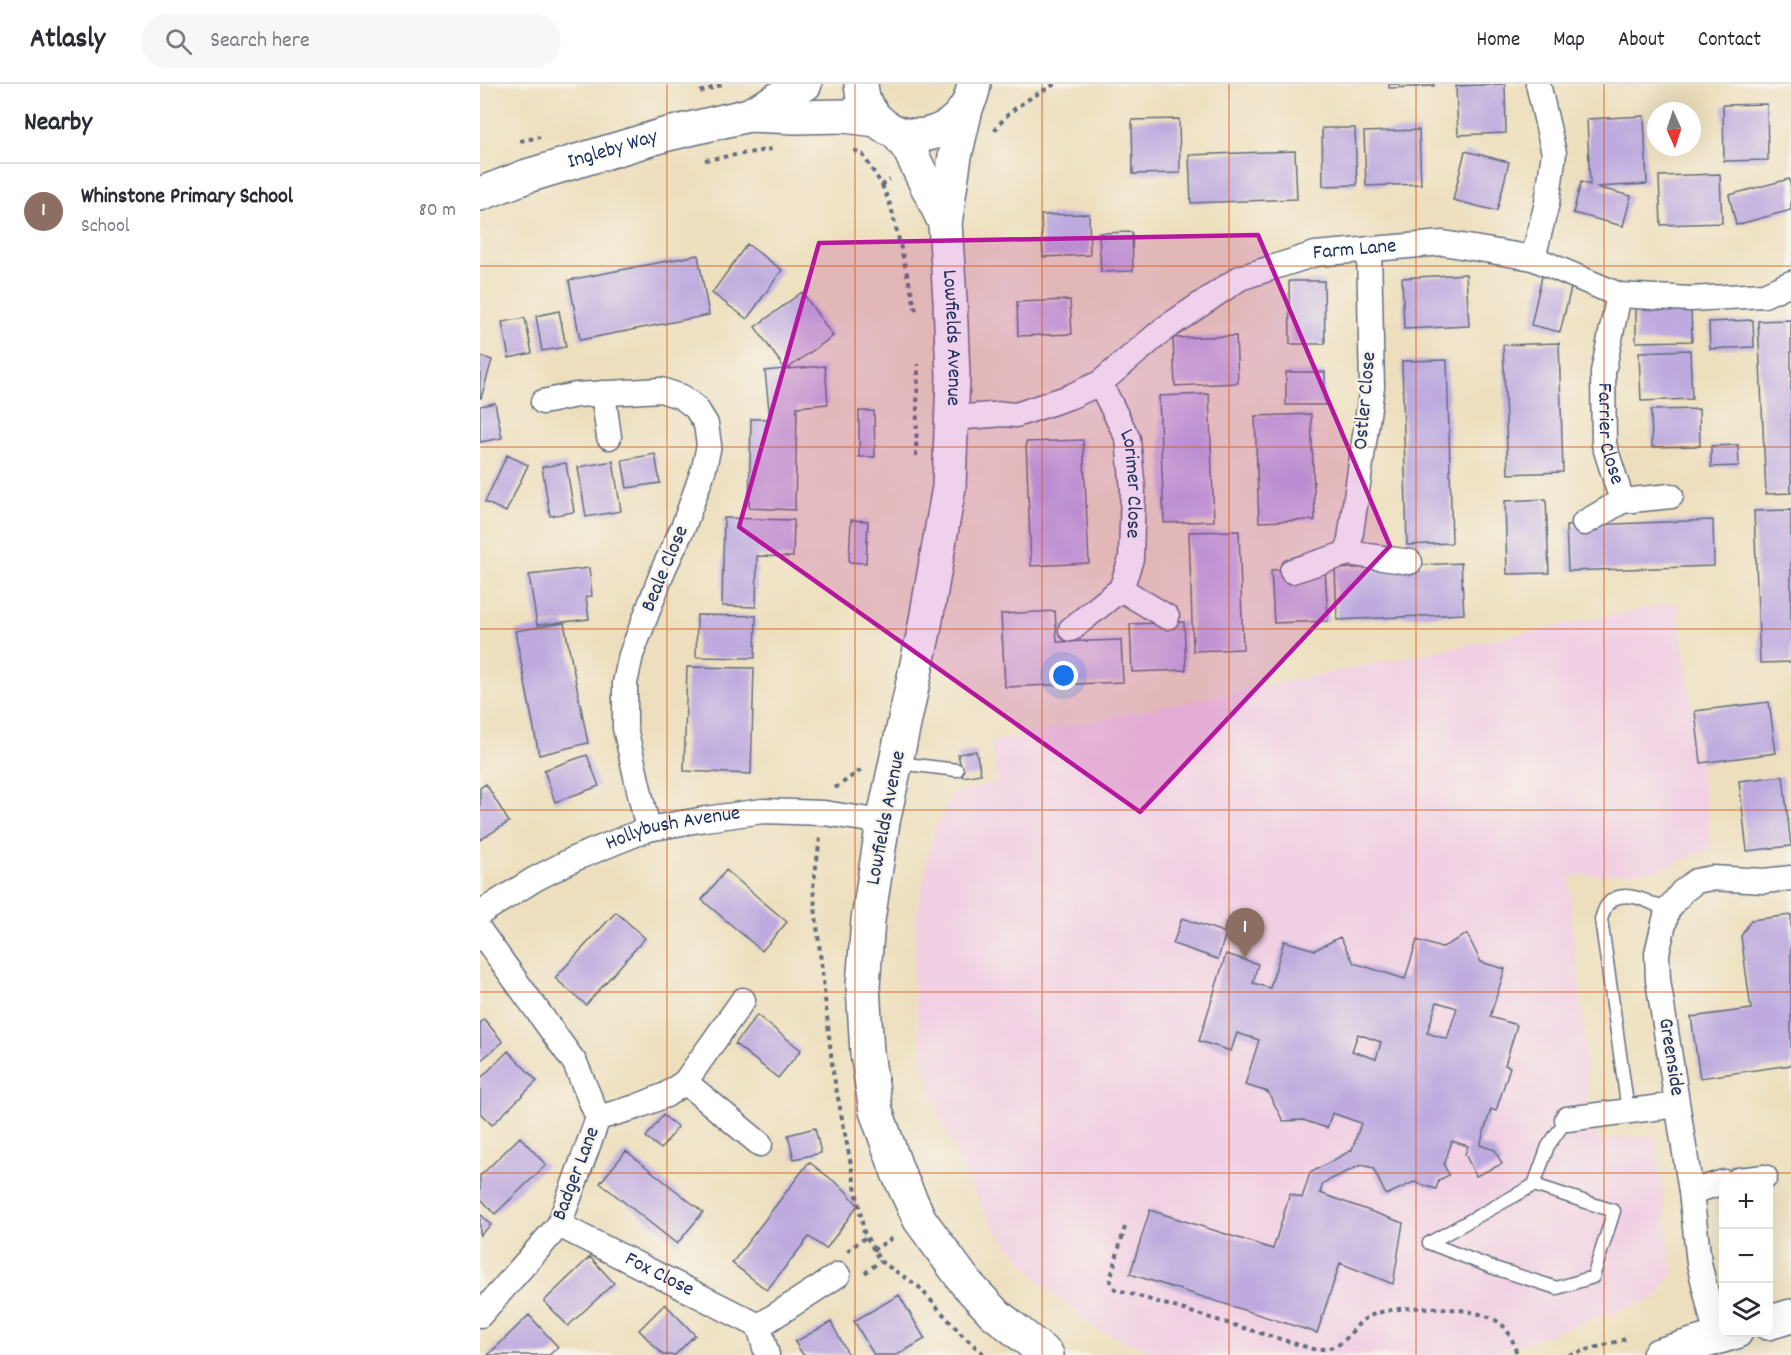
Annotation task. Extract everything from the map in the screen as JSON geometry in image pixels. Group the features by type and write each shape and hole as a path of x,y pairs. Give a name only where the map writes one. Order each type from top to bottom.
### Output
{"street":[{"name":"Ingleby Way","path":"749,115 806,84"},
{"name":"Lowfields Avenue","path":"861,84 864,101 909,149 945,223"},
{"path":"1533,258 1547,203 1554,153 1538,84"},
{"name":"Ingleby Way","path":"480,195 527,176 664,135 749,115 844,116 887,126 916,136 936,133 953,123 973,91"},
{"name":"Lowfields Avenue","path":"973,91 955,156 945,223 950,300 952,418 949,487 924,631 883,822 868,920 863,986 867,1053 876,1111 898,1173 920,1220 966,1283 987,1306 1047,1355"},
{"name":"Farm Lane","path":"952,418 1016,415 1069,398 1100,384 1164,329 1240,278 1315,254 1443,243 1533,258 1618,295 1690,299 1764,295 1791,283"},
{"name":"Ostler Close","path":"1348,553 1372,387 1369,249"},
{"name":"Farrier Close","path":"1618,295 1603,372 1603,396 1604,444 1622,501"},
{"name":"Lorimer Close","path":"1100,384 1128,439 1133,490 1131,559 1121,589"},
{"name":"Beale Close","path":"543,402 576,395 661,390 682,396 696,408 706,424 709,445 704,468 684,525 664,568 631,655 625,682 625,728 648,829"},
{"path":"603,393 609,437"},
{"name":"Farrier Close","path":"1584,523 1622,501 1671,496"},
{"path":"1292,571 1348,553 1410,562"},
{"path":"1071,629 1121,589 1167,617"},
{"name":"Hollybush Avenue","path":"480,913 535,879 576,858 648,829 763,811 824,813 883,822"},
{"name":"Greenside","path":"1719,1316 1699,1263 1658,980 1657,953 1667,910 1682,892 1696,881 1712,878 1764,881 1791,878"},
{"name":"Badger Lane","path":"480,931 575,1063 598,1118 559,1226 480,1315"},
{"path":"598,1118 666,1095 685,1082 743,1000"},
{"path":"685,1082 760,1144"},
{"path":"1567,1119 1677,1105"},
{"path":"1690,1192 1719,1183"},
{"name":"Fox Close","path":"559,1226 759,1326"},
{"path":"767,1355 759,1326 838,1275"},
{"path":"1773,1321 1791,1316"},
{"path":"1648,1346 1719,1336"}],"lane":[{"path":"897,763 957,770"},
{"path":"1628,1111 1601,919 1606,905 1616,897 1648,901 1667,910"},
{"path":"1534,1185 1614,1211 1593,1277 1557,1288 1491,1267 1429,1243 1534,1185 1548,1146 1567,1119"}],"path":[{"path":"994,132 1000,123 1028,100 1055,84"},
{"path":"850,147 863,155 882,185 904,171 918,166"},
{"path":"697,162 779,148"},
{"path":"1125,1227 1110,1280 1115,1289 1313,1349 1323,1350 1340,1344 1363,1321 1384,1312 1406,1308 1458,1310 1483,1315 1500,1323 1509,1332 1517,1355"},
{"path":"1626,1339 1628,1347"},
{"path":"1569,1355 1626,1339 1648,1346"}],"highlighted area":[{"path":"1258,235 1390,546 1140,812 739,527 819,243"}],"shaded area":[{"path":"1677,602 1712,849 1656,871 1570,876 1572,929 1583,1013 1589,1117 1599,1140 1655,1135 1673,1274 1656,1298 1489,1355 1163,1355 1095,1329 1040,1282 995,1229 963,1172 937,1109 923,1058 913,987 916,916 933,833 953,793 998,783 991,742"}],"building":[{"path":"1389,84 1434,84 1434,86 1389,88"},
{"path":"1505,84 1506,133 1458,135 1456,86"},
{"path":"1767,104 1768,160 1724,161 1723,105"},
{"path":"1644,116 1647,184 1596,187 1631,196 1623,226 1573,213 1581,182 1590,185 1587,119"},
{"path":"1179,119 1180,173 1133,174 1132,120"},
{"path":"1322,128 1355,128 1357,185 1323,186"},
{"path":"1419,130 1421,184 1366,186 1364,132"},
{"path":"1295,151 1297,199 1191,203 1189,155"},
{"path":"1465,151 1509,162 1497,211 1453,200"},
{"path":"1720,174 1722,223 1661,225 1659,176"},
{"path":"1789,179 1791,210 1736,225 1729,195"},
{"path":"1089,214 1090,255 1043,257 1041,215"},
{"path":"1132,232 1133,271 1101,272 1099,233"},
{"path":"747,244 782,270 747,319 712,293"},
{"path":"698,255 709,315 580,340 569,280"},
{"path":"1466,274 1469,326 1404,329 1402,278"},
{"path":"1542,276 1572,284 1560,332 1531,325"},
{"path":"1289,281 1324,281 1325,344 1290,344"},
{"path":"802,292 833,336 787,369 825,366 828,404 797,407 795,510 749,508 751,419 770,419 765,371 785,369 755,327"},
{"path":"1070,300 1072,334 1018,336 1017,302"},
{"path":"1691,307 1692,341 1636,342 1636,308"},
{"path":"559,311 566,347 542,351 536,316"},
{"path":"525,318 532,353 509,358 502,322"},
{"path":"1753,320 1754,347 1710,349 1709,322"},
{"path":"1791,320 1791,493 1766,494 1758,321"},
{"path":"1236,336 1238,383 1175,386 1173,338"},
{"path":"1559,343 1563,472 1508,474 1503,345"},
{"path":"1690,350 1692,399 1641,401 1639,352"},
{"path":"480,356 492,360 481,398 480,398"},
{"path":"1447,360 1452,543 1407,545 1402,361"},
{"path":"1286,372 1325,372 1325,405 1286,405"},
{"path":"1209,394 1214,521 1164,523 1159,396"},
{"path":"495,403 502,438 480,442 480,406"},
{"path":"1699,409 1700,446 1652,447 1651,410"},
{"path":"859,411 874,411 875,457 859,457"},
{"path":"1311,414 1315,520 1259,522 1255,416"},
{"path":"1083,440 1089,563 1031,566 1026,442"},
{"path":"1738,445 1739,466 1711,467 1711,446"},
{"path":"655,454 660,483 627,488 622,460"},
{"path":"507,455 528,465 506,512 485,502"},
{"path":"613,461 621,511 586,517 578,467"},
{"path":"566,463 574,512 550,516 542,467"},
{"path":"1546,499 1549,573 1507,574 1505,501"},
{"path":"1791,510 1791,662 1760,663 1754,511"},
{"path":"724,518 794,520 793,557 757,556 756,607 722,606"},
{"path":"851,520 868,521 866,563 849,562"},
{"path":"1713,520 1714,566 1568,571 1566,526"},
{"path":"1239,531 1243,649 1193,651 1189,532"},
{"path":"1461,563 1464,614 1337,620 1335,569"},
{"path":"589,568 592,596 586,597 589,619 537,625 529,575"},
{"path":"1325,568 1328,621 1274,623 1271,570"},
{"path":"1055,611 1057,642 1121,640 1123,682 1005,687 1001,614"},
{"path":"697,615 756,616 755,658 696,657"},
{"path":"1184,622 1186,670 1132,672 1130,624"},
{"path":"564,623 588,743 539,755 515,631"},
{"path":"687,667 754,668 751,774 684,771"},
{"path":"1769,702 1776,753 1701,763 1695,711"},
{"path":"976,751 981,774 963,777 958,754"},
{"path":"587,755 599,786 555,802 544,770"},
{"path":"1783,776 1791,846 1747,851 1739,781"},
{"path":"486,784 509,822 480,840 480,788"},
{"path":"726,870 787,922 762,951 702,900"},
{"path":"616,912 645,938 586,1005 555,978"},
{"path":"1791,915 1791,1065 1700,1078 1691,1017 1751,1009 1741,936 1751,920"},
{"path":"1182,918 1226,933 1218,959 1173,944"},
{"path":"1467,934 1481,962 1505,969 1490,1017 1517,1025 1505,1065 1510,1067 1496,1111 1491,1109 1480,1145 1495,1150 1502,1164 1476,1176 1465,1154 1468,1146 1452,1141 1444,1165 1449,1175 1439,1180 1436,1189 1414,1182 1386,1195 1373,1168 1361,1165 1323,1183 1320,1193 1403,1223 1393,1284 1340,1263 1317,1333 1130,1274 1150,1210 1273,1249 1290,1194 1302,1198 1310,1173 1352,1150 1361,1123 1332,1113 1327,1128 1303,1120 1283,1121 1268,1092 1245,1085 1259,1040 1237,1033 1231,1051 1199,1041 1226,954 1258,964 1253,983 1270,988 1284,941 1315,950 1340,937 1354,963 1405,979 1417,940 1441,948","holes":["1437,1002 1457,1008 1447,1039 1427,1033","1358,1034 1381,1042 1376,1059 1352,1051"]},
{"path":"757,1015 801,1050 778,1078 735,1044"},
{"path":"484,1019 503,1042 480,1061 480,1023"},
{"path":"508,1051 537,1081 492,1125 480,1113 480,1079"},
{"path":"663,1115 678,1127 661,1149 646,1137"},
{"path":"815,1128 821,1153 794,1159 788,1135"},
{"path":"520,1137 546,1165 495,1214 480,1198 480,1176"},
{"path":"626,1151 703,1212 677,1244 600,1183"},
{"path":"809,1162 844,1189 858,1205 826,1249 809,1237 767,1290 732,1263"},
{"path":"480,1214 491,1225 480,1235"},
{"path":"590,1257 614,1283 568,1326 544,1301"},
{"path":"899,1295 925,1339 897,1355 874,1355 854,1321"},
{"path":"665,1304 695,1335 675,1355 663,1355 639,1330"},
{"path":"529,1315 558,1347 549,1355 488,1355"},
{"path":"831,1322 848,1354 803,1355 795,1342"}],"place":[{"name":"Whinstone Primary School","path":"1245,958"}]}
